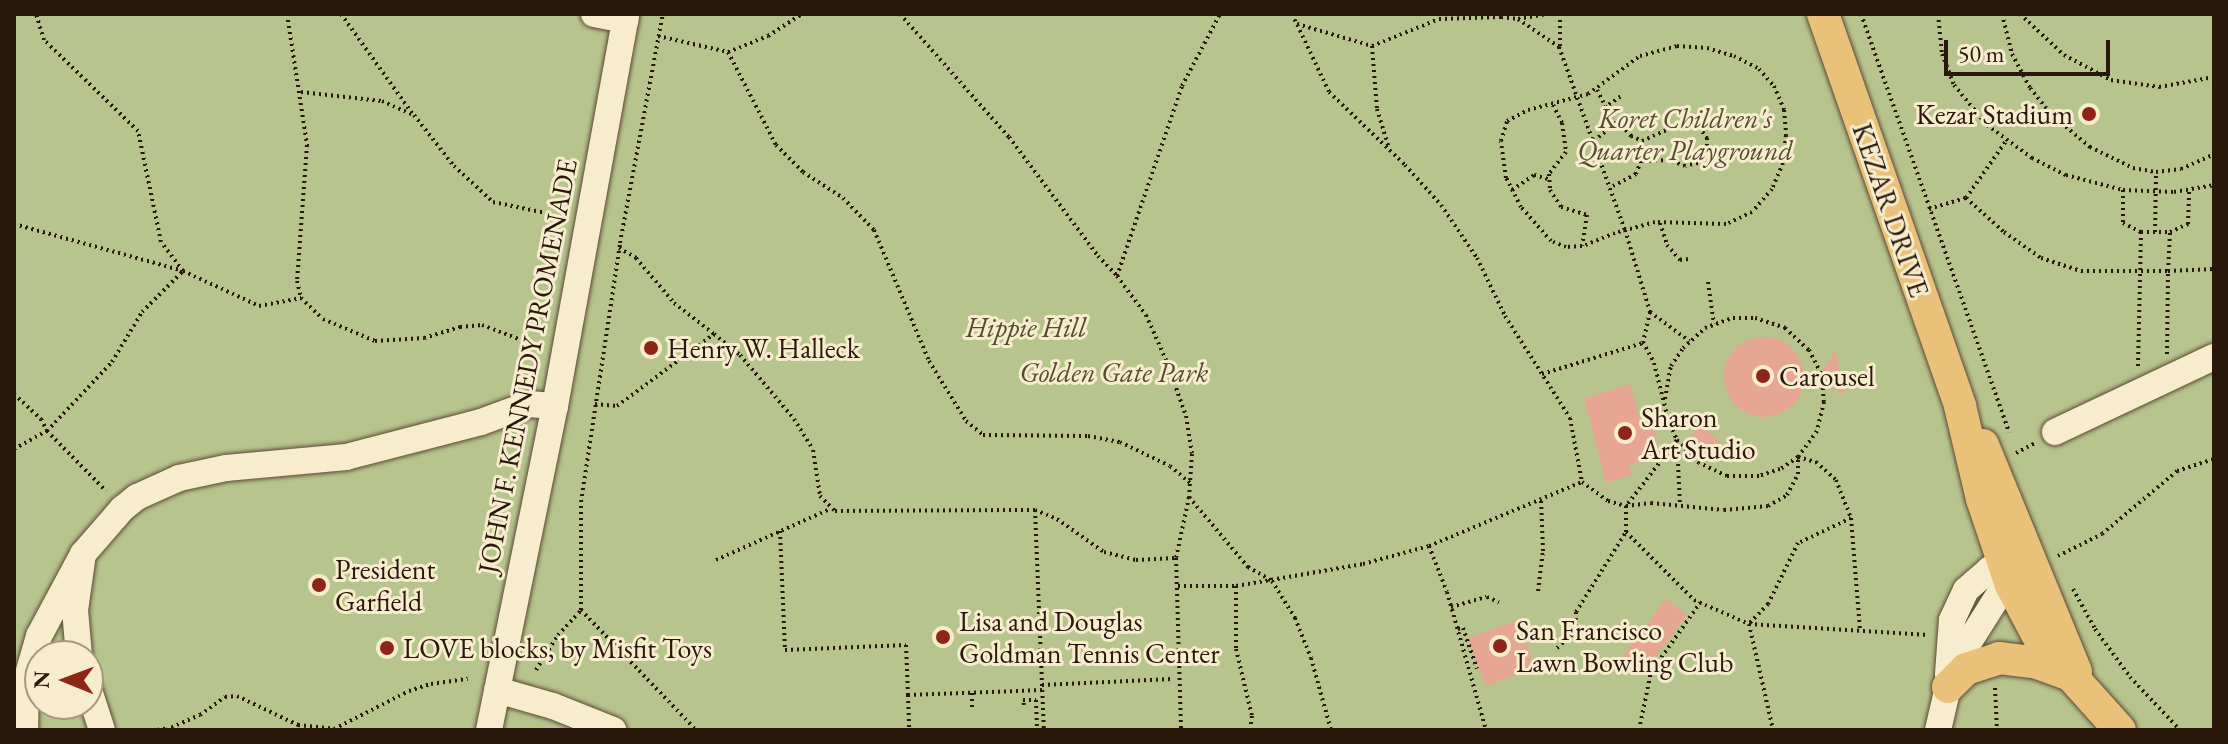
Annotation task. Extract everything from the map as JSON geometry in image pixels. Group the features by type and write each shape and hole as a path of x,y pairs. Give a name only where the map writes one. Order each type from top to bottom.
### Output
{"main road":[{"name":"KEZAR DRIVE","path":"1823,14 1960,406 1992,462 2036,563 2078,679 2120,730"},
{"path":"1948,687 1966,669 1999,658 2037,663 2078,679"}],"street":[{"path":"594,14 626,17"},
{"name":"JOHN F. KENNEDY PROMENADE","path":"489,730 555,406 626,17"},
{"path":"2055,432 2214,357"},
{"path":"25,730 26,681 35,648 83,554 122,509 159,485 237,466 346,457 481,422 530,404 555,406"},
{"path":"78,640 75,610 83,554"},
{"path":"1948,687 1949,637 1957,605 1966,590 2036,563"},
{"path":"1938,730 1948,687 1970,638 1994,601 2036,563"},
{"path":"497,690 548,704 613,730"}],"path":[{"path":"36,14 44,40 138,131 161,242 183,271"},
{"path":"287,14 307,145 297,281 301,298 323,319 375,341 424,338 460,327 482,325 524,341"},
{"path":"341,14 454,166 493,202 551,214"},
{"path":"536,670 558,635 581,610 581,502 619,248 663,14"},
{"path":"658,36 728,52 768,36 802,14"},
{"path":"900,14 1017,146 1146,315 1176,388 1186,416 1192,454 1189,497 1176,558 1181,730"},
{"path":"1117,276 1182,86 1220,14"},
{"path":"1292,14 1329,92 1441,205 1477,258 1505,316 1570,418 1582,482 1608,501 1626,506 1651,503 1724,510 1768,506 1787,495 1798,474 1798,457"},
{"path":"1297,24 1372,46 1438,16 1518,19 1547,14"},
{"path":"1560,14 1560,49 1625,230 1650,312 1643,342 1654,363 1668,419 1677,440 1680,506"},
{"path":"1861,14 2021,467"},
{"path":"1938,14 1942,54 1954,85 1977,115 2006,141 2066,175 2123,190 2189,191 2214,185"},
{"path":"2002,14 2012,54 2030,88 2052,115 2105,156 2133,168 2156,172 2181,169 2214,154"},
{"path":"2020,14 2064,55 2111,80 2159,87 2214,77"},
{"path":"1518,19 1560,49"},
{"path":"1684,45 1723,53 1754,66 1777,92 1785,117 1785,149 1778,177 1764,201 1748,214 1726,224 1660,223 1625,230 1582,246 1558,245 1545,237 1511,190 1501,157 1504,126 1519,113 1579,98 1597,90 1640,56 1684,45"},
{"path":"1372,46 1377,109 1389,150"},
{"path":"728,52 776,145 803,172 843,198 874,230 929,361 966,421 983,435 1088,436 1120,442 1170,466 1190,483"},
{"path":"1597,90 1614,124"},
{"path":"301,92 382,101 414,115"},
{"path":"1604,108 1621,96"},
{"path":"1553,105 1561,121 1566,152 1550,170 1548,179 1552,197 1561,207 1587,214 1582,246"},
{"path":"1594,141 1620,122 1631,136 1642,141 1678,124 1692,124 1703,130 1708,146 1701,161 1694,165 1641,161 1636,174 1610,188"},
{"path":"1929,209 1966,198 2006,141"},
{"path":"2155,232 2156,172"},
{"path":"1511,190 1534,175 1548,179"},
{"path":"2123,190 2123,223 2141,232 2170,232 2188,224 2189,191"},
{"path":"1966,198 2004,232 2041,258 2081,271 2140,273 2214,269"},
{"path":"1660,223 1664,241 1672,253 1681,261 1688,259"},
{"path":"14,224 183,271 259,306 301,298"},
{"path":"2141,232 2138,371 2161,380 2170,232"},
{"path":"619,248 636,258 674,303 740,355 794,419 813,450 820,496 830,508 840,513 1035,510 1057,519 1104,552 1136,560 1176,558"},
{"path":"14,449 47,431 112,362 142,312 183,271"},
{"path":"1708,282 1714,324"},
{"path":"1650,312 1689,341"},
{"path":"1668,419 1665,398 1668,376 1676,356 1689,341 1714,324 1745,317 1765,320 1794,334 1809,350 1822,376 1823,412 1817,431 1798,457 1770,473 1738,477 1708,468 1677,440"},
{"path":"595,404 617,406 714,334"},
{"path":"1542,374 1643,342"},
{"path":"14,394 122,509"},
{"path":"1557,648 1575,632 1576,612 1626,532 1626,506 1677,440"},
{"path":"1798,457 1816,462 1836,480 1851,518 1860,630"},
{"path":"2036,563 2102,534 2177,471 2214,459"},
{"path":"1177,586 1236,586 1363,564 1429,546 1582,482"},
{"path":"1189,497 1248,567 1272,581 1295,618 1311,658 1331,730"},
{"path":"1538,591 1543,551 1541,499"},
{"path":"716,560 830,508"},
{"path":"1035,510 1044,730"},
{"path":"1749,624 1768,604 1798,543 1851,518"},
{"path":"780,531 785,650 906,645 909,730"},
{"path":"1626,532 1700,603 1749,624 1949,637"},
{"path":"1429,546 1458,629 1486,730"},
{"path":"2068,579 2095,629 2130,677 2180,730"},
{"path":"1236,586 1236,649 1252,716 1250,730"},
{"path":"1451,607 1487,597 1499,602"},
{"path":"1639,730 1651,672 1700,603"},
{"path":"581,610 696,730"},
{"path":"1749,624 1773,730"},
{"path":"1458,629 1463,628 1477,669"},
{"path":"1997,730 1995,684 1999,658"},
{"path":"157,730 200,715 225,697 237,696 298,725 334,730 409,691 431,684 468,679"},
{"path":"908,695 1172,679"},
{"path":"1012,691 1013,701"},
{"path":"972,692 972,707"},
{"path":"931,694 932,704"},
{"path":"1024,705 1023,700 1036,700 1037,730"}],"green space":[{"name":"Golden Gate Park","path":"14,14 2214,14 2214,730 14,730"}],"building":[{"name":"Carousel","path":"1756,337 1772,337 1793,348 1804,369 1804,385 1793,406 1772,417 1756,417 1742,411 1730,399 1724,385 1724,369 1730,355 1742,343"},
{"path":"1835,350 1845,396 1818,378"},
{"name":"Sharon Art Studio","path":"1630,384 1640,421 1654,429 1657,438 1650,451 1652,459 1629,465 1632,475 1606,483 1584,398"},
{"path":"1696,428 1704,428 1720,442 1720,450 1715,455 1708,456 1691,441"},
{"path":"1666,599 1687,615 1643,672 1623,657"},
{"name":"San Francisco Lawn Bowling Club","path":"1518,620 1535,668 1486,686 1468,638"}],"place":[{"name":"Kezar Stadium","path":"2089,114"},
{"name":"Henry W. Halleck","path":"651,348"},
{"name":"Carousel","path":"1763,376"},
{"name":"Sharon Art Studio","path":"1625,433"},
{"name":"President Garfield","path":"319,585"},
{"name":"Lisa and Douglas Goldman Tennis Center","path":"943,637"},
{"name":"San Francisco Lawn Bowling Club","path":"1500,646"},
{"name":"LOVE blocks, by Misfit Toys","path":"387,648"}],"park label":[{"name":"Koret Children's Quarter Playground","path":"1685,134"},
{"name":"Hippie Hill","path":"1026,327"}]}
